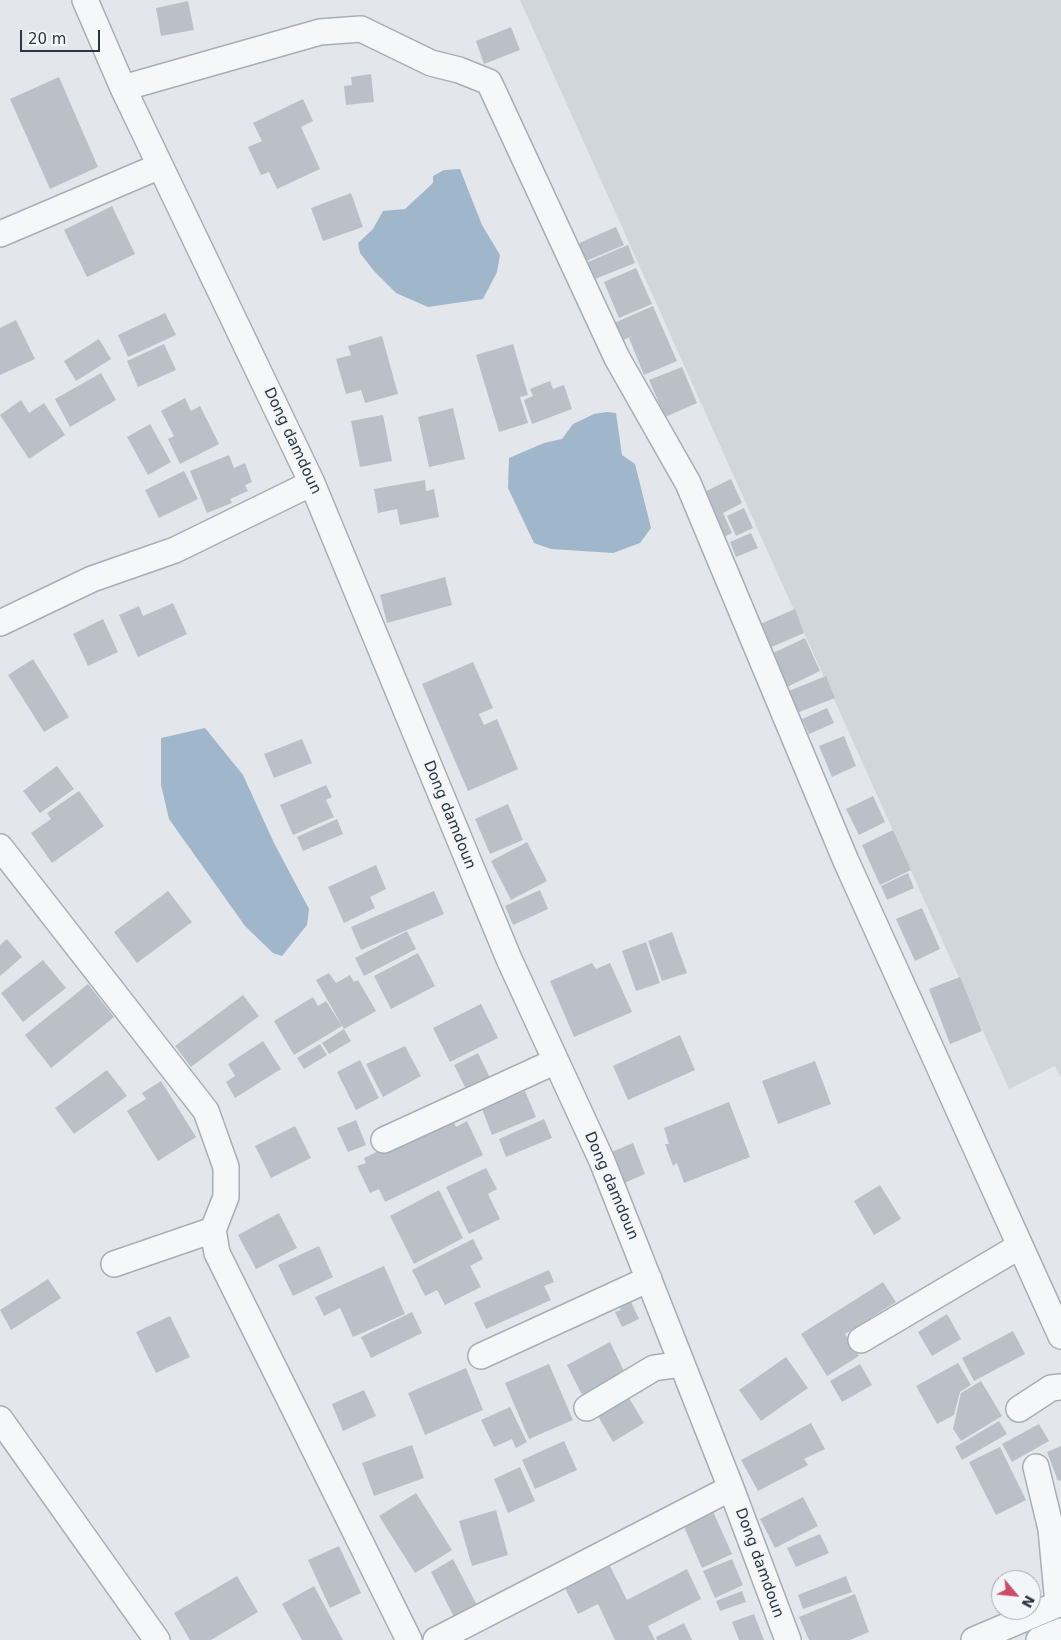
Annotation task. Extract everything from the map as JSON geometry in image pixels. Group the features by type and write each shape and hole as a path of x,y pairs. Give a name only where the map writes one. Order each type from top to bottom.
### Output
{"street":[{"name":"Dong damdoun","path":"85,0 123,88 312,483 508,959 602,1161 731,1488 788,1640"},
{"path":"123,88 320,32 361,29 432,63 459,70 489,82 617,358 688,483 846,861 1061,1336"},
{"path":"0,234 160,166"},
{"path":"0,623 92,579 175,550 312,483"},
{"path":"0,848 206,1111 226,1167 226,1197 212,1230 217,1253 408,1640"},
{"path":"384,1140 556,1061"},
{"path":"114,1264 212,1230"},
{"path":"861,1340 1020,1246"},
{"path":"482,1356 649,1279"},
{"path":"587,1408 654,1368 682,1364"},
{"path":"1019,1409 1051,1388 1061,1387"},
{"path":"0,1419 157,1640"},
{"path":"974,1640 1060,1603 1051,1529 1036,1467"},
{"path":"436,1640 731,1488"},
{"path":"1040,1640 1061,1631"}],"shaded area":[{"path":"520,0 1061,0 1061,1078 1055,1066 1009,1089"}],"water":[{"path":"460,169 482,225 500,255 497,272 483,299 428,307 396,293 374,271 360,253 358,243 373,229 383,211 405,209 433,183 433,176 444,170"},
{"path":"616,413 622,455 635,464 651,528 640,543 613,553 551,549 534,543 508,488 509,458 544,443 562,439 573,424 594,414"},
{"path":"205,728 243,775 274,843 309,909 307,925 282,956 273,953 245,926 169,819 161,785 161,738"}],"building":[{"path":"188,1 194,30 161,36 156,8"},
{"path":"511,27 520,50 484,64 476,41"},
{"path":"371,74 374,102 346,105 344,86 352,85 351,77"},
{"path":"59,77 98,167 50,189 10,99"},
{"path":"303,99 313,121 301,127 320,169 277,189 269,172 261,175 248,147 262,141 253,123"},
{"path":"351,193 363,227 323,241 311,208"},
{"path":"112,206 135,254 87,277 64,230"},
{"path":"616,227 624,245 584,262 577,244"},
{"path":"628,245 635,263 595,279 588,262"},
{"path":"636,268 652,304 619,318 604,282"},
{"path":"653,306 677,361 644,375 629,338 635,335 621,341 614,323"},
{"path":"165,313 176,335 128,357 118,335"},
{"path":"16,320 35,359 0,375 0,328"},
{"path":"382,336 398,394 365,403 361,390 346,394 336,359 351,355 348,346"},
{"path":"99,339 111,359 76,381 64,361"},
{"path":"164,344 176,370 138,387 127,361"},
{"path":"513,344 528,395 520,397 528,423 499,432 476,355"},
{"path":"682,367 697,403 665,417 649,380"},
{"path":"101,373 116,400 70,427 55,399"},
{"path":"550,381 553,389 564,385 572,409 532,424 524,400 533,396 530,389"},
{"path":"185,398 191,411 200,406 219,444 180,464 168,439 174,436 161,411"},
{"path":"21,400 29,413 44,403 65,435 29,459 0,415"},
{"path":"453,408 465,459 429,467 418,417"},
{"path":"383,415 392,461 360,467 351,421"},
{"path":"150,424 171,462 148,475 127,437"},
{"path":"229,455 234,468 245,463 252,482 245,485 248,491 230,499 232,503 207,513 190,471"},
{"path":"184,471 198,499 159,518 145,490"},
{"path":"731,479 742,503 723,513 732,533 722,538 700,494"},
{"path":"425,480 426,491 434,489 439,517 400,525 397,509 378,513 374,489"},
{"path":"744,508 753,528 736,536 727,516"},
{"path":"751,533 758,548 736,557 730,542"},
{"path":"445,577 452,605 387,623 380,595"},
{"path":"173,603 187,634 138,657 119,615 139,606 143,616"},
{"path":"795,609 804,633 767,649 758,625"},
{"path":"103,619 118,652 88,666 73,634"},
{"path":"805,638 820,671 785,688 769,655"},
{"path":"33,659 69,717 44,732 8,675"},
{"path":"473,662 493,708 479,714 484,725 497,719 518,769 468,791 422,684"},
{"path":"826,676 835,698 794,714 786,692"},
{"path":"827,708 834,723 809,734 802,719"},
{"path":"844,736 856,766 832,777 819,746"},
{"path":"302,739 312,763 274,778 264,754"},
{"path":"57,766 74,789 40,813 23,791"},
{"path":"326,785 332,797 326,800 334,817 293,835 280,805"},
{"path":"79,791 104,826 52,863 31,833 51,819 47,813"},
{"path":"873,796 885,822 859,835 846,809"},
{"path":"508,804 523,840 490,854 475,819"},
{"path":"337,819 343,834 303,851 297,837"},
{"path":"893,830 911,870 880,885 862,845"},
{"path":"527,842 547,881 511,900 491,861"},
{"path":"376,865 386,889 370,897 375,908 344,923 328,887"},
{"path":"908,873 914,888 887,900 881,886"},
{"path":"540,890 548,909 513,925 505,906"},
{"path":"168,891 192,922 137,963 114,932"},
{"path":"434,891 444,914 361,950 351,927"},
{"path":"922,908 940,949 915,961 896,919"},
{"path":"407,931 416,949 364,976 355,958"},
{"path":"672,932 687,973 662,981 648,941"},
{"path":"7,939 22,957 0,976 0,945"},
{"path":"646,942 660,983 636,991 622,951"},
{"path":"418,953 435,986 391,1009 374,976"},
{"path":"43,960 66,988 23,1022 1,993"},
{"path":"592,963 596,969 610,963 632,1012 574,1037 550,981"},
{"path":"329,973 336,983 350,975 354,982 358,980 376,1011 344,1029 316,980"},
{"path":"960,977 982,1031 950,1044 929,989"},
{"path":"88,984 114,1017 51,1068 25,1035"},
{"path":"243,995 259,1016 191,1067 175,1046"},
{"path":"313,997 318,1006 326,1001 342,1026 294,1055 274,1021"},
{"path":"481,1004 498,1038 450,1062 433,1028"},
{"path":"344,1029 351,1041 329,1054 322,1043"},
{"path":"680,1035 695,1070 628,1100 613,1066"},
{"path":"263,1041 281,1069 235,1098 226,1082 235,1076 228,1064"},
{"path":"320,1044 327,1055 304,1069 297,1058"},
{"path":"405,1046 421,1076 383,1097 366,1064"},
{"path":"478,1053 490,1078 466,1089 454,1065"},
{"path":"360,1060 379,1098 356,1110 337,1072"},
{"path":"815,1061 831,1104 778,1124 762,1081"},
{"path":"107,1070 127,1096 74,1134 55,1108"},
{"path":"161,1081 196,1137 158,1161 127,1111 146,1099 142,1093"},
{"path":"525,1091 536,1117 492,1135 482,1109"},
{"path":"729,1102 750,1157 684,1183 677,1163 673,1166 665,1144 669,1144 664,1128"},
{"path":"451,1116 456,1127 467,1121 483,1155 385,1202 379,1189 370,1193 357,1166 366,1163 364,1158"},
{"path":"544,1119 552,1138 506,1157 499,1139"},
{"path":"356,1120 366,1145 348,1152 337,1128"},
{"path":"295,1126 311,1158 271,1178 255,1146"},
{"path":"633,1143 645,1174 622,1184 609,1153"},
{"path":"486,1168 497,1189 488,1194 500,1219 469,1234 446,1187"},
{"path":"880,1185 901,1219 874,1235 854,1201"},
{"path":"439,1190 463,1238 414,1264 390,1216"},
{"path":"279,1213 297,1248 256,1269 238,1235"},
{"path":"473,1239 483,1259 470,1266 481,1287 445,1305 437,1290 425,1296 412,1270"},
{"path":"319,1246 333,1277 293,1296 278,1265"},
{"path":"384,1266 405,1314 353,1337 340,1308 324,1316 315,1297"},
{"path":"549,1270 554,1282 544,1286 551,1300 486,1329 474,1303"},
{"path":"48,1279 61,1298 11,1330 0,1310"},
{"path":"883,1282 896,1302 845,1334 859,1356 827,1376 801,1334"},
{"path":"627,1293 639,1319 622,1327 615,1312 621,1310 615,1299"},
{"path":"412,1312 422,1333 371,1358 361,1337"},
{"path":"947,1314 961,1339 932,1356 918,1332"},
{"path":"170,1316 190,1357 156,1373 136,1332"},
{"path":"1013,1331 1025,1354 974,1381 962,1358"},
{"path":"610,1342 625,1373 582,1395 567,1365"},
{"path":"786,1357 808,1388 761,1421 739,1390"},
{"path":"958,1363 971,1385 960,1392 954,1415 937,1424 916,1386"},
{"path":"549,1364 573,1420 529,1439 505,1383"},
{"path":"860,1364 872,1385 842,1402 830,1381"},
{"path":"466,1368 483,1410 425,1435 408,1393"},
{"path":"981,1381 1002,1416 961,1441 953,1429 961,1393"},
{"path":"364,1390 376,1416 343,1431 332,1404"},
{"path":"629,1398 644,1423 613,1442 598,1416"},
{"path":"510,1407 527,1442 516,1448 512,1439 494,1447 481,1420"},
{"path":"999,1421 1007,1434 962,1460 955,1447"},
{"path":"811,1423 825,1449 804,1459 808,1465 758,1491 741,1460"},
{"path":"1039,1424 1049,1441 1012,1462 1002,1444"},
{"path":"564,1441 577,1470 535,1489 522,1460"},
{"path":"412,1445 424,1478 374,1496 362,1463"},
{"path":"1061,1446 1061,1480 1058,1481 1047,1452"},
{"path":"1000,1447 1026,1500 996,1515 969,1462"},
{"path":"520,1467 535,1501 508,1513 494,1479"},
{"path":"416,1493 452,1550 415,1573 379,1516"},
{"path":"803,1497 818,1526 775,1548 760,1519"},
{"path":"711,1507 732,1554 702,1568 681,1520"},
{"path":"496,1510 508,1555 472,1566 459,1521"},
{"path":"820,1534 829,1553 796,1567 787,1548"},
{"path":"339,1546 361,1593 330,1608 308,1560"},
{"path":"453,1559 478,1607 455,1619 431,1572"},
{"path":"732,1559 743,1585 715,1598 703,1571"},
{"path":"610,1566 627,1600 687,1569 701,1599 648,1626 655,1640 615,1640 598,1604 578,1614 565,1588"},
{"path":"237,1576 258,1612 211,1640 190,1640 174,1613"},
{"path":"846,1576 852,1592 803,1609 798,1595"},
{"path":"314,1586 343,1640 302,1640 282,1604"},
{"path":"742,1591 746,1602 720,1611 716,1601"},
{"path":"855,1594 869,1632 850,1640 809,1640 799,1617"},
{"path":"754,1614 764,1640 739,1640 732,1622"},
{"path":"684,1623 692,1640 657,1640 656,1637"}]}
